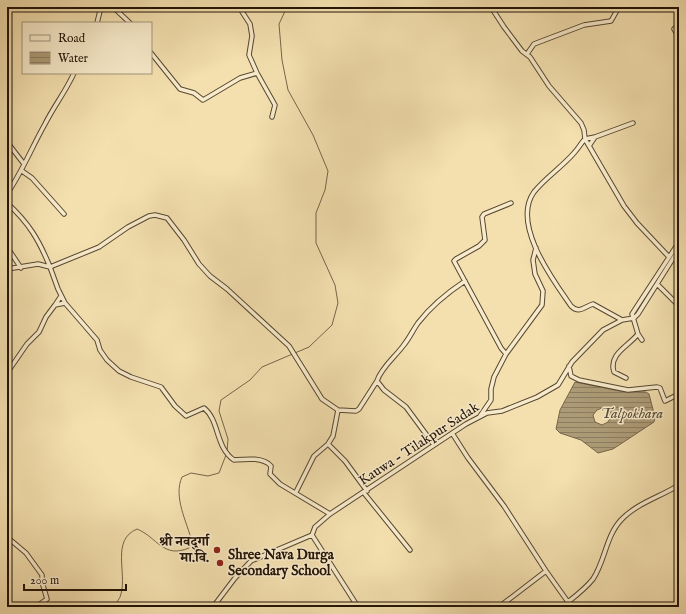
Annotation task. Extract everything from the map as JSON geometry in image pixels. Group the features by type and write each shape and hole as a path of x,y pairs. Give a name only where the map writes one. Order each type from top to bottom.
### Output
{"street":[{"path":"97,22 101,7"},
{"path":"112,7 129,22"},
{"path":"239,7 250,24 252,36 249,55 257,73 264,82 275,105 272,117"},
{"path":"491,7 522,51 527,54 549,86 581,124 584,130 585,139 624,206 637,223 669,257"},
{"path":"527,54 534,44 584,25 611,21 619,7"},
{"path":"679,24 674,29 679,37"},
{"path":"152,54 180,89 194,93 202,100 240,78 257,73"},
{"path":"7,194 22,171 24,164 73,74"},
{"path":"622,320 593,304 579,310 575,310 554,281 540,257 527,218 529,203 534,192 574,153 585,139 595,137 633,123"},
{"path":"589,146 595,137"},
{"path":"7,142 24,164"},
{"path":"22,171 32,178 64,214"},
{"path":"7,203 28,224 43,248 65,303 97,340 100,350 107,360 119,371 131,377 161,387 175,406 186,416 200,408 204,408 208,411 222,448 229,456 234,460 246,459 267,462 271,466 270,474 280,484 296,492 330,514"},
{"path":"506,354 501,348 455,265 456,258 479,246 485,240 482,217 484,214 511,203"},
{"path":"7,269 21,268 38,264 50,267 99,248 128,227 149,216 155,215 167,218 188,245 199,264 210,276 227,289 289,346 322,399 338,410 356,411 359,410 389,363 402,348 430,308 465,281"},
{"path":"642,340 638,334 632,314 679,242"},
{"path":"7,246 21,268"},
{"path":"479,417 491,400 491,389 494,377 506,354 542,305 543,291 535,274 533,260 536,247"},
{"path":"634,318 679,249"},
{"path":"657,284 679,306"},
{"path":"7,373 27,344 39,332 46,317 61,296"},
{"path":"55,305 65,303"},
{"name":"Kauwa - Tilakpur Sadak","path":"213,607 235,578 251,561 312,535 315,527 330,514 452,433 479,417 487,413 510,408 544,393 558,384 569,366 603,330 622,320 634,318"},
{"path":"626,378 614,372 614,358 621,349 638,334"},
{"path":"569,366 572,376 579,380 628,390 657,387 660,388 665,401 679,394"},
{"path":"377,381 384,390 406,407 434,445"},
{"path":"296,492 314,456 328,444 333,436 338,410"},
{"path":"452,433 468,458 504,506 568,602 579,594 593,578 606,545 620,521 655,496 679,485"},
{"path":"328,444 345,461 365,492 410,550"},
{"path":"312,535 358,607"},
{"path":"7,537 26,553 41,571 43,588 47,595 47,599 36,607"},
{"path":"500,607 546,571"}],"water":[{"name":"Talpokhara","path":"575,382 620,391 646,392 649,394 655,417 654,422 613,449 598,453 581,440 560,433 556,429 560,410","holes":["602,408 608,410 611,417 608,422 602,425 595,422 593,415 597,410"]}],"waterway":[{"path":"227,452 228,439 219,411 221,400 250,380 262,367 309,347 332,325 338,303 335,285 316,243 316,213 325,190 328,171 313,135 288,90 282,60 279,24 287,7"},
{"path":"113,607 121,594 122,549 124,541 129,534 137,529 166,549 180,551 189,548 192,542 182,510 179,493 182,477 191,473 208,476 219,473 226,455"}],"place":[{"name":"श्री नवदुर्गा मा.वि.","path":"217,550"},
{"name":"Shree Nava Durga Secondary School","path":"220,563"}]}
